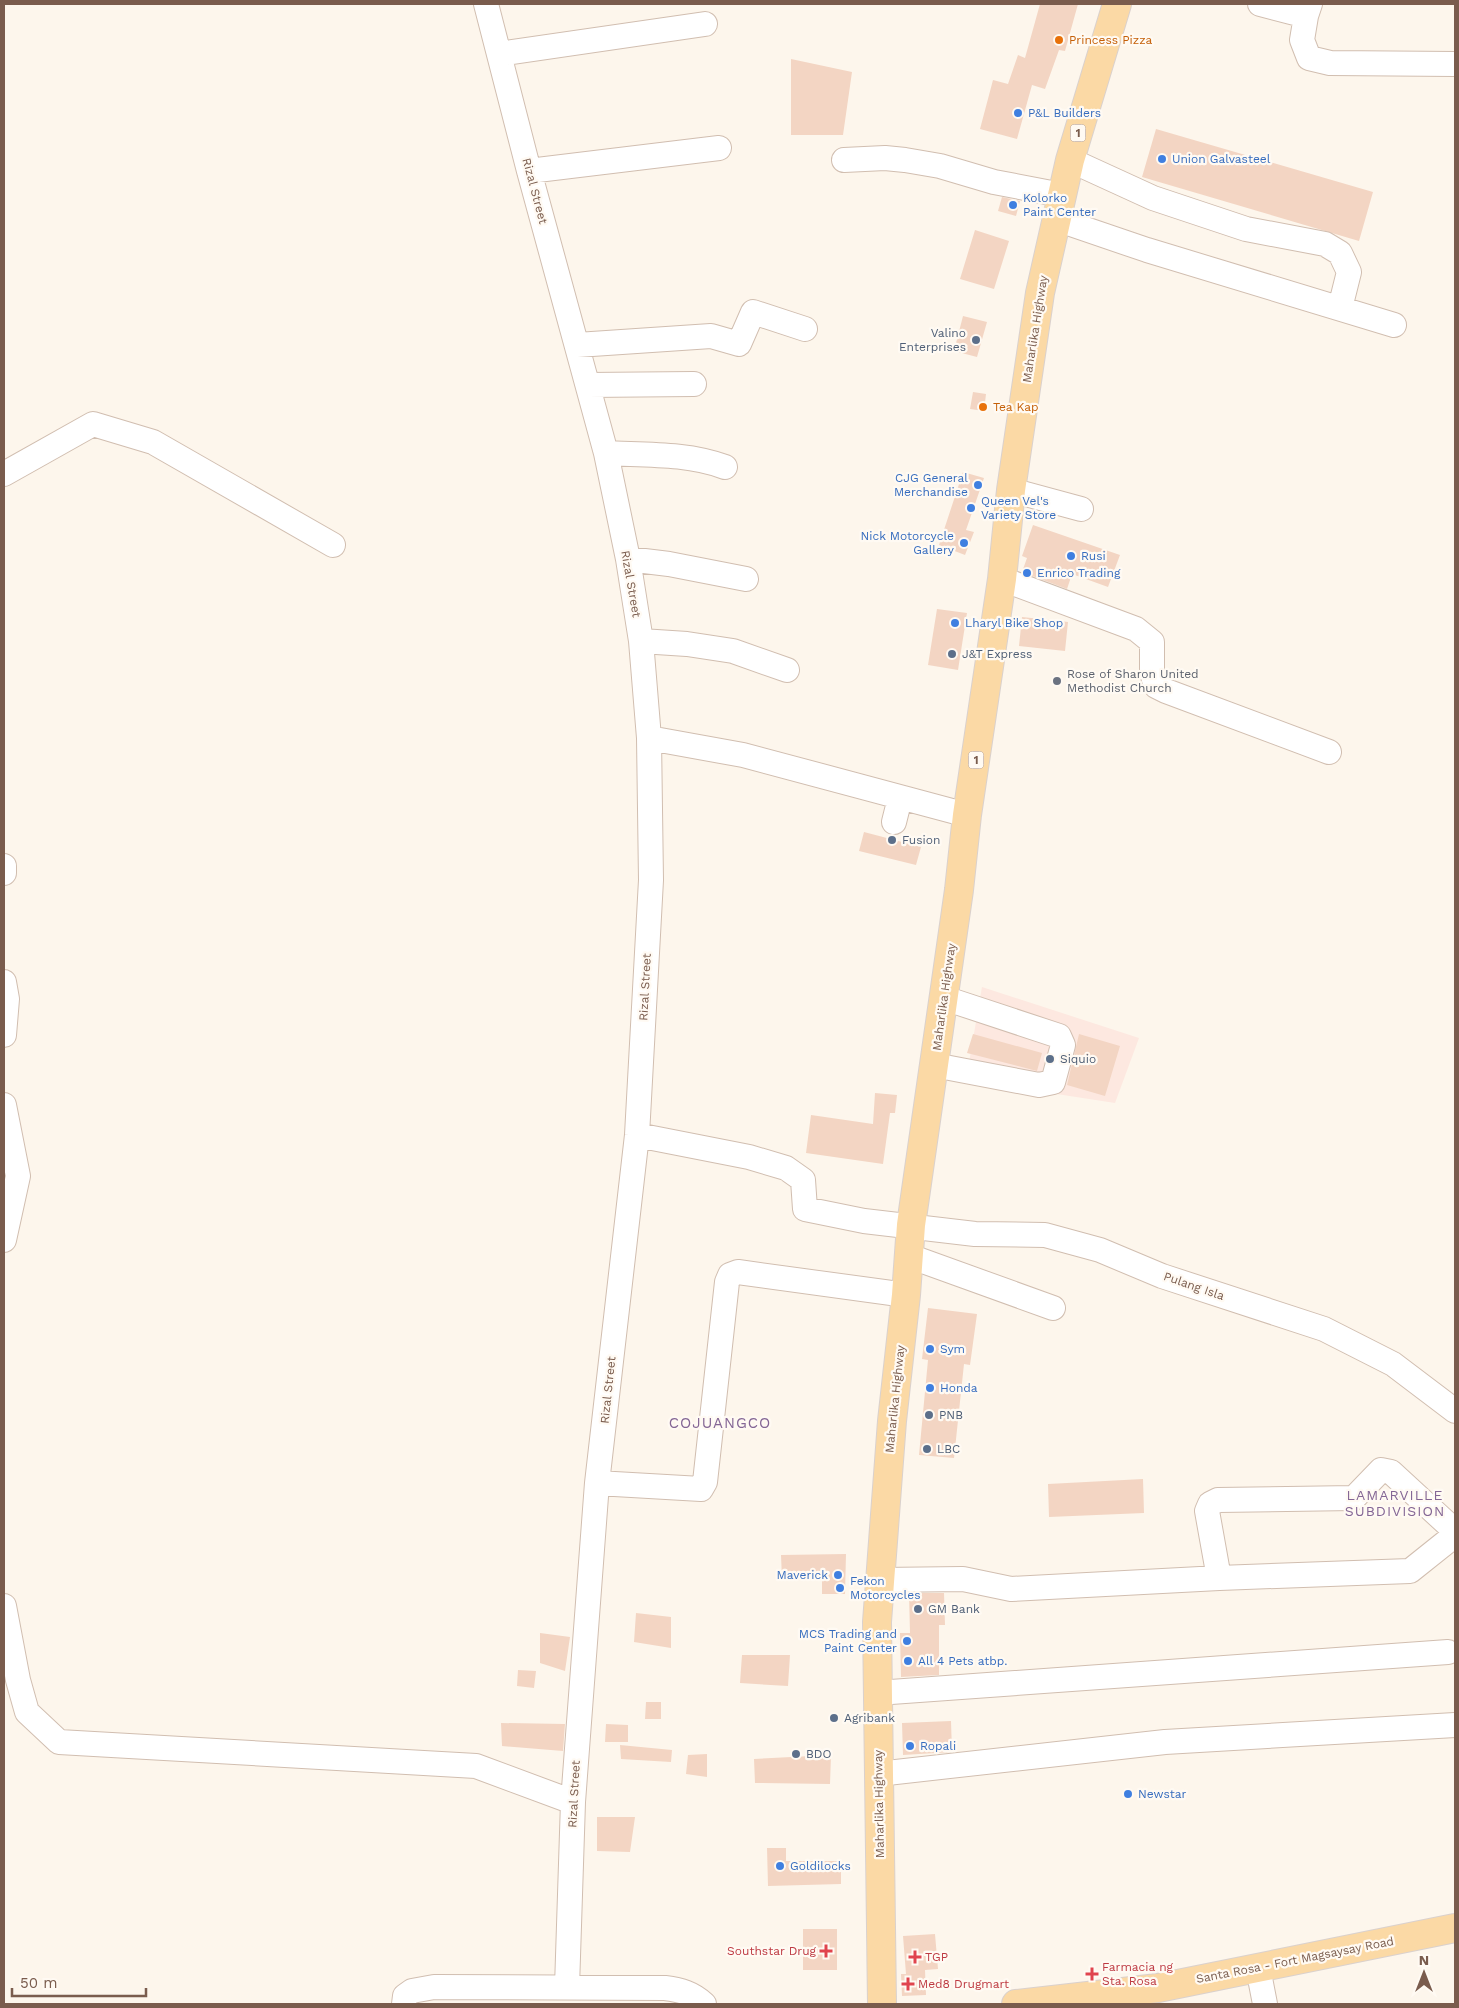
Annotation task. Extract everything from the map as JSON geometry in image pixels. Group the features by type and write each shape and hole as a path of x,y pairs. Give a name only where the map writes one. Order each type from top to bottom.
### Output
{"main road":[{"name":"Maharlika Highway","path":"882,2004 877,1622 892,1420 906,1295 911,1225 959,890 967,815 1002,579 1011,490 1040,293 1070,160 1117,4"},
{"name":"Santa Rosa - Fort Magsaysay Road","path":"1016,2004 1160,1996 1258,1968 1455,1928"}],"street":[{"name":"Rizal Street","path":"486,4 529,171 606,453 628,560 641,641 649,738 651,880 637,1135 597,1483 573,1802 567,1987"},
{"path":"1260,4 1308,10 1302,40 1309,58 1330,63 1455,64"},
{"path":"499,54 705,24"},
{"path":"529,171 719,148"},
{"path":"844,160 885,158 905,160 940,166 994,182 1059,207 1147,250 1394,324"},
{"path":"1070,160 1153,198 1246,229 1325,244 1340,254 1349,272 1340,308"},
{"path":"577,345 711,336 739,344 753,312 805,329"},
{"path":"588,385 694,384"},
{"path":"4,474 93,424 153,442 333,545"},
{"path":"606,453 664,456 712,462 725,467"},
{"path":"1011,490 1082,509"},
{"path":"628,560 669,564 746,579"},
{"path":"1002,579 1136,629 1152,642 1152,673 1156,686 1329,752"},
{"path":"641,641 687,644 733,651 787,670"},
{"path":"649,738 743,755 967,815"},
{"path":"894,822 900,798"},
{"path":"4,866 4,874"},
{"path":"4,982 7,999 4,1035"},
{"path":"934,1065 1039,1085 1053,1082 1063,1045 1059,1036 944,998"},
{"path":"4,1105 18,1176 4,1240"},
{"name":"Pulang Isla","path":"637,1135 749,1157 786,1168 803,1180 805,1209 864,1221 976,1234 1045,1235 1100,1250 1162,1276 1324,1329 1393,1364 1455,1411"},
{"path":"909,1256 1053,1308"},
{"path":"597,1483 701,1489 705,1482 727,1282 730,1275 738,1272 906,1295"},
{"path":"1218,1578 1207,1511 1210,1504 1218,1500 1354,1498 1381,1470 1391,1472 1455,1531"},
{"path":"881,1580 963,1579 1011,1589 1218,1578 1410,1571 1455,1535"},
{"path":"4,1606 6,1608 18,1680 27,1712 59,1742 476,1766 573,1802"},
{"path":"877,1693 1448,1652"},
{"path":"878,1774 1165,1742 1455,1725"},
{"path":"1258,1968 1265,2004"},
{"path":"404,2004 405,1996 412,1991 434,1987 677,1989 695,1996 704,2004"}],"shaded area":[{"name":"Siquio","path":"982,987 1139,1038 1115,1103 966,1080"}],"building":[{"path":"1040,4 1078,4 1065,51 1059,50 1045,89 1032,85 1017,139 980,129 993,80 1008,84 1018,55 1025,58"},
{"path":"791,59 852,72 843,135 791,135"},
{"path":"1156,129 1373,192 1359,241 1142,177"},
{"path":"1002,197 1020,201 1016,216 998,211"},
{"path":"975,230 1009,241 994,289 960,279"},
{"path":"963,316 987,322 977,357 954,351"},
{"path":"973,392 986,394 984,411 970,409"},
{"path":"963,472 984,478 966,530 974,532 965,555 939,545"},
{"name":"Rusi","path":"1033,525 1120,555 1108,587 1072,574 1067,589 1022,572 1027,558 1022,556"},
{"path":"937,609 967,613 958,670 928,665"},
{"path":"1022,617 1068,622 1065,651 1019,646"},
{"path":"864,832 921,847 916,865 859,851"},
{"path":"973,1034 1042,1053 1037,1071 967,1053"},
{"path":"1079,1034 1120,1046 1105,1096 1067,1085"},
{"path":"875,1093 897,1095 895,1113 890,1113 883,1164 806,1153 811,1115 873,1124"},
{"path":"928,1308 977,1314 970,1365 964,1364 954,1458 919,1455 928,1360 922,1359"},
{"path":"1143,1479 1144,1513 1049,1517 1048,1484"},
{"path":"846,1554 845,1594 822,1594 822,1578 782,1579 781,1555"},
{"path":"909,1593 944,1593 945,1625 939,1625 939,1675 901,1677 900,1633 910,1633"},
{"path":"636,1613 671,1617 671,1648 634,1642"},
{"path":"540,1633 570,1637 565,1671 540,1663"},
{"path":"742,1655 790,1655 788,1686 740,1683"},
{"path":"518,1670 536,1671 534,1688 517,1686"},
{"path":"646,1702 661,1702 661,1719 645,1719"},
{"path":"951,1721 952,1752 903,1755 902,1723"},
{"path":"501,1723 565,1724 563,1751 502,1746"},
{"path":"606,1724 628,1725 628,1742 605,1742"},
{"path":"620,1745 672,1750 671,1762 621,1759"},
{"path":"707,1754 707,1777 686,1774 688,1755"},
{"path":"831,1755 830,1784 755,1783 754,1759"},
{"path":"597,1817 635,1817 630,1852 597,1851"},
{"path":"767,1848 786,1848 786,1861 841,1861 841,1884 768,1886"},
{"path":"803,1929 837,1929 837,1970 803,1970"},
{"path":"935,1934 938,1969 925,1970 926,1995 902,1996 901,1974 906,1974 903,1936"}],"place":[{"name":"Princess Pizza","path":"1059,40"},
{"name":"P&L Builders","path":"1018,113"},
{"name":"Union Galvasteel","path":"1162,159"},
{"name":"Kolorko Paint Center","path":"1013,205"},
{"name":"Valino Enterprises","path":"976,340"},
{"name":"Tea Kap","path":"983,407"},
{"name":"CJG General Merchandise","path":"978,485"},
{"name":"Queen Vel's Variety Store","path":"971,508"},
{"name":"Nick Motorcycle Gallery","path":"964,543"},
{"name":"Rusi","path":"1071,556"},
{"name":"Enrico Trading","path":"1027,573"},
{"name":"Lharyl Bike Shop","path":"955,623"},
{"name":"J&T Express","path":"952,654"},
{"name":"Rose of Sharon United Methodist Church","path":"1057,681"},
{"name":"Fusion","path":"892,840"},
{"name":"Siquio","path":"1050,1059"},
{"name":"Sym","path":"930,1349"},
{"name":"Honda","path":"930,1388"},
{"name":"PNB","path":"929,1415"},
{"name":"LBC","path":"927,1449"},
{"name":"Maverick","path":"838,1575"},
{"name":"Fekon Motorcycles","path":"840,1588"},
{"name":"GM Bank","path":"918,1609"},
{"name":"MCS Trading and Paint Center","path":"907,1641"},
{"name":"All 4 Pets atbp.","path":"908,1661"},
{"name":"Agribank","path":"834,1718"},
{"name":"Ropali","path":"910,1746"},
{"name":"BDO","path":"796,1754"},
{"name":"Newstar","path":"1128,1794"},
{"name":"Goldilocks","path":"780,1866"},
{"name":"Southstar Drug","path":"826,1951"},
{"name":"TGP","path":"915,1957"},
{"name":"Farmacia ng Sta. Rosa","path":"1092,1974"},
{"name":"Med8 Drugmart","path":"908,1984"}],"district":[{"name":"COJUANGCO","path":"720,1423"},
{"name":"LAMARVILLE SUBDIVISION","path":"1395,1504"}]}
